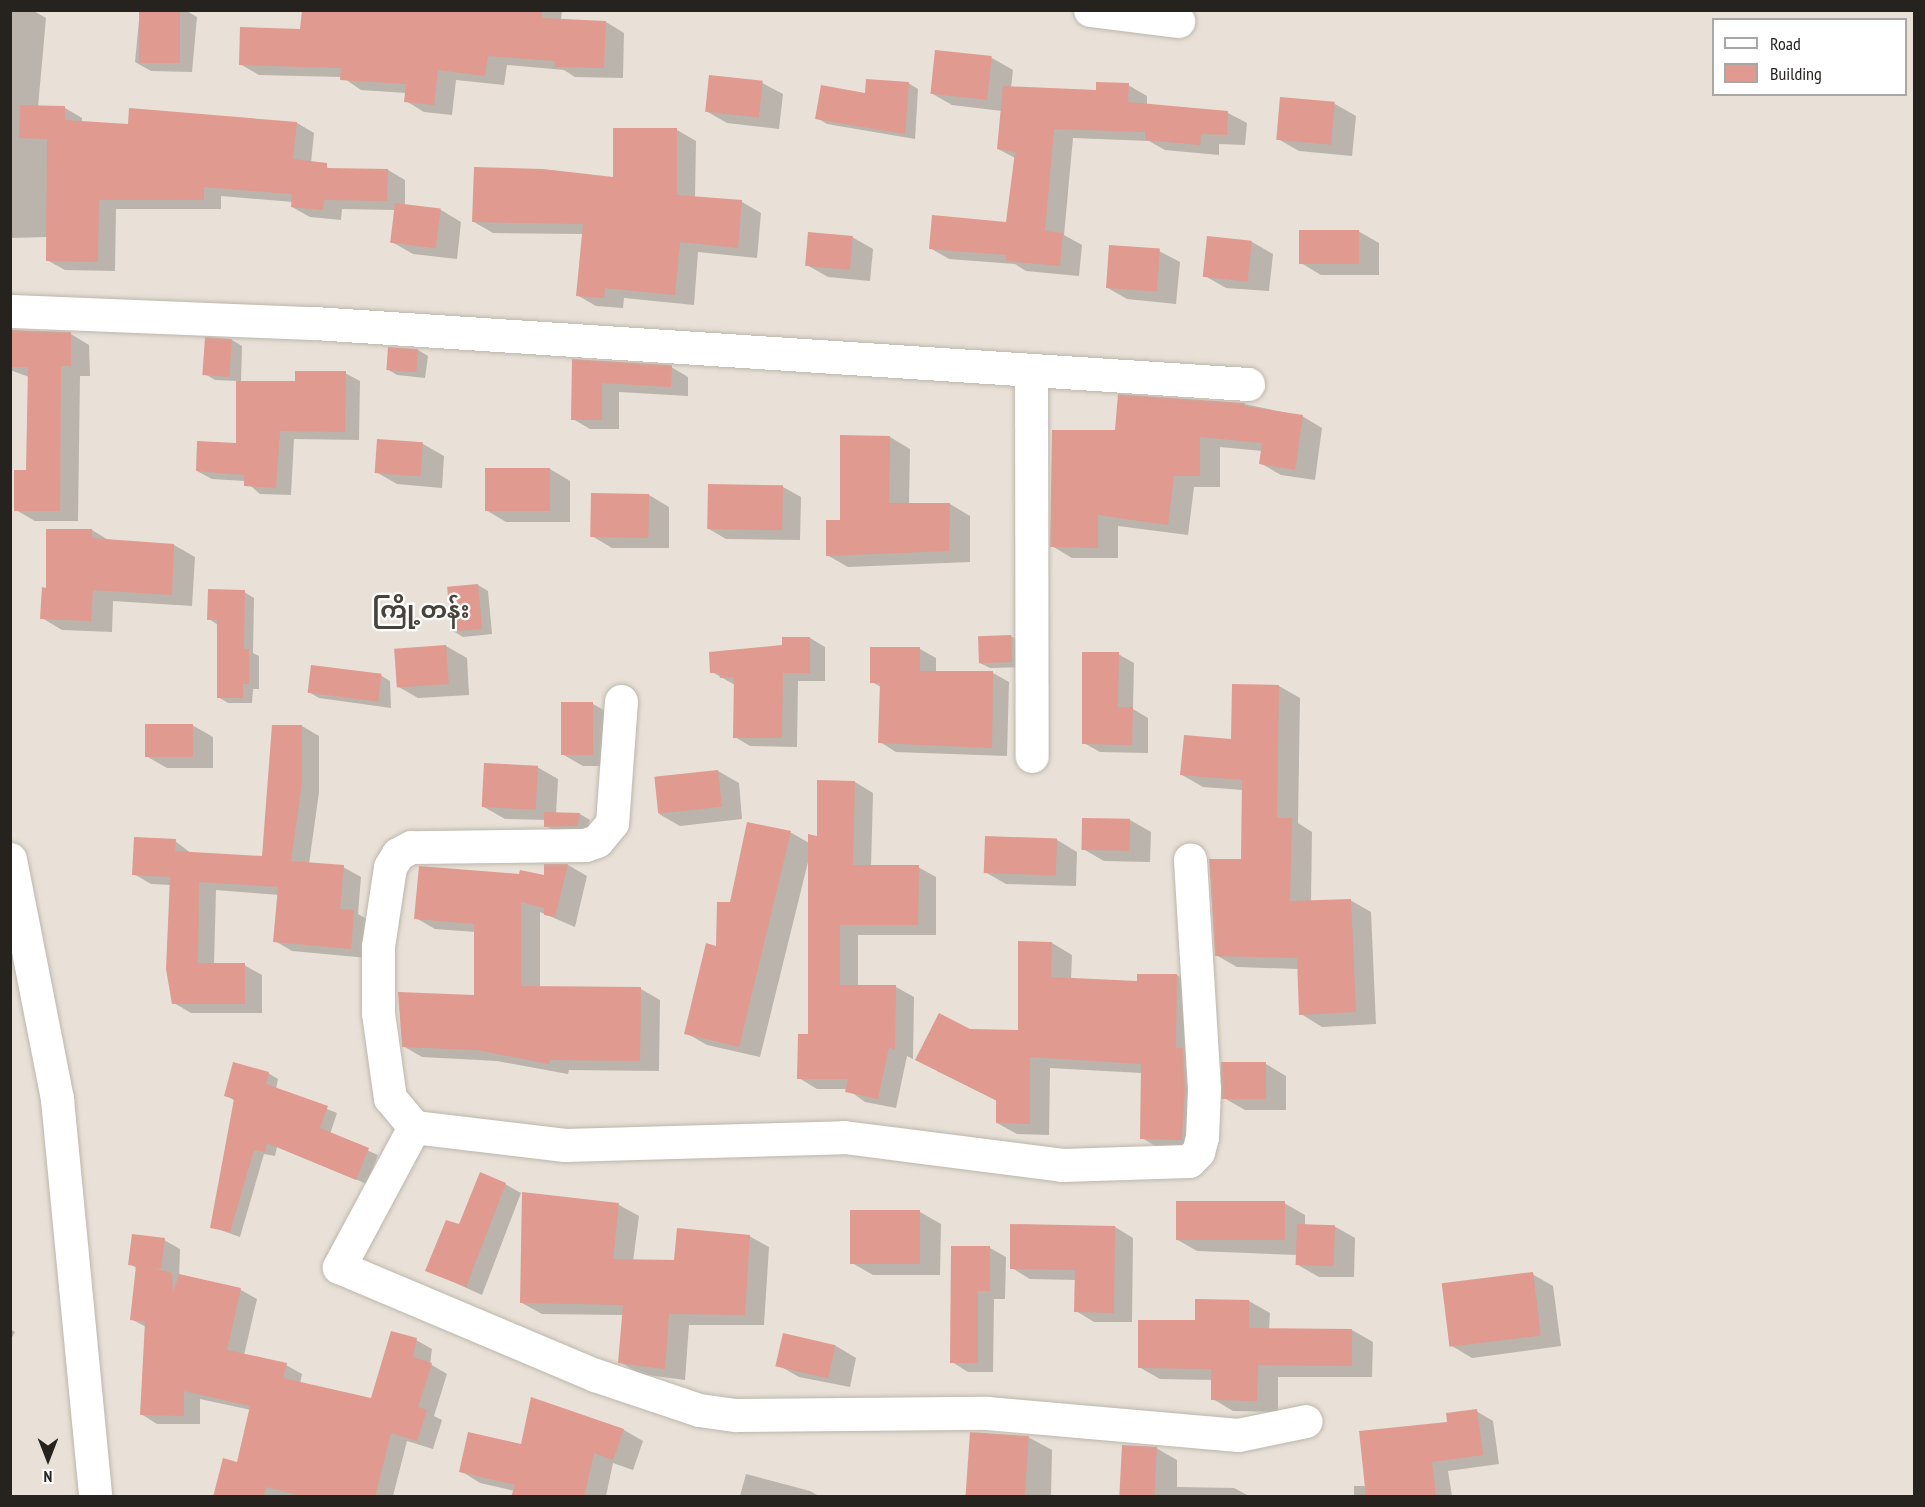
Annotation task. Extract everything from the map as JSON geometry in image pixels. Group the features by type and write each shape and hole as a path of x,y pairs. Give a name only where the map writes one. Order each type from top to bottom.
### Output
{"street":[{"path":"1090,10 1178,21"},
{"path":"10,311 314,323 1248,384"},
{"path":"1031,371 1032,756"},
{"path":"621,701 612,823 597,841 585,845 411,847 398,855 390,867 378,946 378,1013 390,1098 414,1127 565,1145 844,1137 1062,1165 1189,1161 1198,1152 1202,1137 1204,1089 1190,859"},
{"path":"10,859 16,923 57,1099 96,1497"},
{"path":"414,1127 339,1267 595,1375 699,1410 736,1415 987,1413 1238,1435 1306,1421"}],"building":[{"path":"139,10 180,10 180,63 139,63"},
{"path":"302,10 542,10 542,18 606,21 604,68 555,67 555,61 488,56 485,76 438,70 434,105 404,102 406,84 340,80 341,68 239,65 240,27 300,29"},
{"path":"935,50 992,56 987,100 930,94"},
{"path":"709,75 763,81 759,117 705,112"},
{"path":"866,79 909,82 905,134 815,119 821,85 865,93"},
{"path":"1096,82 1129,83 1128,102 1228,111 1227,135 1201,134 1200,145 1145,140 1145,132 1054,129 1045,231 1063,233 1060,266 1006,261 1006,255 929,249 932,215 1006,222 1015,152 997,149 1003,86 1096,90"},
{"path":"1280,97 1335,102 1331,145 1276,140"},
{"path":"20,105 65,106 65,120 128,124 129,108 297,122 293,159 327,163 327,168 388,169 387,201 324,200 323,210 291,207 292,194 204,187 204,200 99,200 98,262 46,261 47,139 19,138"},
{"path":"613,128 677,128 677,195 742,200 738,248 680,242 675,295 605,288 604,298 576,296 583,224 472,222 474,167 543,169 613,177"},
{"path":"395,203 441,209 436,248 390,243"},
{"path":"1299,230 1359,230 1359,264 1299,264"},
{"path":"808,232 853,236 850,270 805,266"},
{"path":"1207,236 1252,241 1247,281 1203,277"},
{"path":"1109,245 1160,249 1157,291 1106,288"},
{"path":"10,330 71,332 71,366 61,366 60,511 14,511 14,470 26,470 28,367 10,367"},
{"path":"205,337 232,339 229,377 202,375"},
{"path":"388,347 418,349 416,372 386,370"},
{"path":"572,359 672,365 671,387 602,383 602,420 571,420"},
{"path":"295,371 346,371 345,432 280,431 276,488 244,486 244,475 196,471 197,441 236,443 236,381 295,381"},
{"path":"1118,394 1245,403 1244,406 1303,415 1295,470 1259,464 1262,443 1200,437 1200,476 1174,476 1168,525 1098,515 1098,548 1050,547 1052,430 1115,430"},
{"path":"840,435 890,436 889,503 950,503 949,551 826,556 826,520 840,520"},
{"path":"377,439 423,442 421,476 375,473"},
{"path":"485,468 550,468 550,511 485,511"},
{"path":"708,484 783,485 782,530 707,529"},
{"path":"591,493 649,494 648,538 590,537"},
{"path":"46,529 92,529 92,538 174,544 172,595 93,590 91,621 40,619 42,587 46,588"},
{"path":"478,584 482,629 451,632 447,587"},
{"path":"208,589 245,590 244,649 249,649 249,684 243,684 243,698 217,698 217,620 207,620"},
{"path":"1011,635 1012,662 979,663 978,636"},
{"path":"782,637 810,637 810,673 783,673 782,738 733,738 734,677 720,678 719,673 710,673 709,652 782,645"},
{"path":"446,645 449,684 397,688 394,649"},
{"path":"870,647 920,647 920,671 993,671 992,748 878,743 880,683 870,683"},
{"path":"1082,652 1119,652 1118,707 1133,707 1132,745 1082,744"},
{"path":"311,665 381,674 378,701 308,693"},
{"path":"1232,684 1279,685 1277,818 1292,818 1290,901 1351,899 1356,1012 1299,1015 1297,958 1215,956 1209,859 1241,859 1242,780 1180,775 1184,735 1231,739"},
{"path":"561,702 593,702 593,755 561,755"},
{"path":"145,724 193,724 193,757 145,757"},
{"path":"272,725 302,725 302,782 291,861 344,865 340,909 354,910 351,949 273,942 278,887 199,882 198,963 245,963 245,1004 172,1004 166,969 170,877 132,875 134,837 176,839 175,851 262,856"},
{"path":"484,763 538,766 536,810 482,807"},
{"path":"718,770 722,807 658,813 654,777"},
{"path":"817,780 855,781 853,865 919,865 918,925 840,925 840,985 896,985 895,1050 889,1047 878,1099 845,1092 848,1079 797,1079 798,1034 808,1034 808,834 817,836"},
{"path":"544,812 580,813 577,826 544,827"},
{"path":"1082,818 1130,819 1129,851 1081,850"},
{"path":"747,822 791,831 739,1047 684,1034 706,943 716,946 717,902 730,902"},
{"path":"985,836 1057,839 1056,875 984,873"},
{"path":"544,864 568,864 555,917 544,915 544,908 521,902 521,986 641,987 640,1061 550,1060 549,1064 477,1050 402,1047 398,992 474,995 474,924 414,919 419,866 519,874 520,870 544,875"},
{"path":"1018,941 1052,942 1051,977 1137,981 1137,974 1177,974 1176,1048 1183,1048 1185,1089 1182,1140 1140,1139 1141,1064 1030,1057 1030,1124 996,1123 996,1100 915,1060 939,1013 970,1029 1018,1030"},
{"path":"233,1062 269,1072 266,1084 328,1106 320,1128 369,1148 356,1180 267,1143 265,1152 254,1150 230,1232 210,1228 234,1099 224,1096"},
{"path":"1221,1062 1266,1062 1266,1099 1221,1099"},
{"path":"480,1172 506,1183 466,1287 425,1271 446,1220 459,1224"},
{"path":"522,1192 619,1203 613,1259 674,1260 677,1228 750,1235 745,1315 669,1314 665,1369 618,1363 623,1305 520,1303"},
{"path":"1176,1201 1285,1201 1285,1240 1176,1240"},
{"path":"850,1210 920,1210 920,1264 850,1264"},
{"path":"1010,1224 1115,1226 1114,1313 1074,1312 1075,1270 1010,1269"},
{"path":"1297,1224 1335,1225 1334,1266 1296,1265"},
{"path":"132,1234 165,1238 161,1269 151,1268 172,1273 173,1293 179,1274 241,1288 227,1350 287,1363 283,1378 371,1398 391,1331 417,1338 413,1357 432,1363 418,1407 427,1410 417,1441 391,1433 375,1497 305,1497 266,1487 263,1497 213,1497 223,1458 237,1462 250,1406 184,1391 184,1416 140,1415 145,1322 130,1320 136,1266 128,1265"},
{"path":"951,1246 990,1246 990,1291 978,1291 978,1363 950,1363"},
{"path":"1533,1272 1541,1336 1449,1347 1442,1283"},
{"path":"1195,1299 1249,1300 1249,1328 1352,1329 1352,1366 1258,1365 1257,1401 1211,1400 1211,1369 1138,1368 1138,1320 1195,1320"},
{"path":"783,1333 836,1345 828,1378 775,1366"},
{"path":"531,1397 624,1429 613,1460 594,1453 584,1497 511,1497 515,1485 459,1472 468,1432 521,1444"},
{"path":"1477,1409 1483,1455 1432,1462 1436,1497 1366,1497 1359,1431 1447,1422 1446,1413"},
{"path":"970,1432 1029,1436 1025,1496 966,1496"},
{"path":"1122,1445 1157,1447 1154,1496 1119,1496"}],"district":[{"name":"ကြို့တန်း","path":"421,610"}]}
